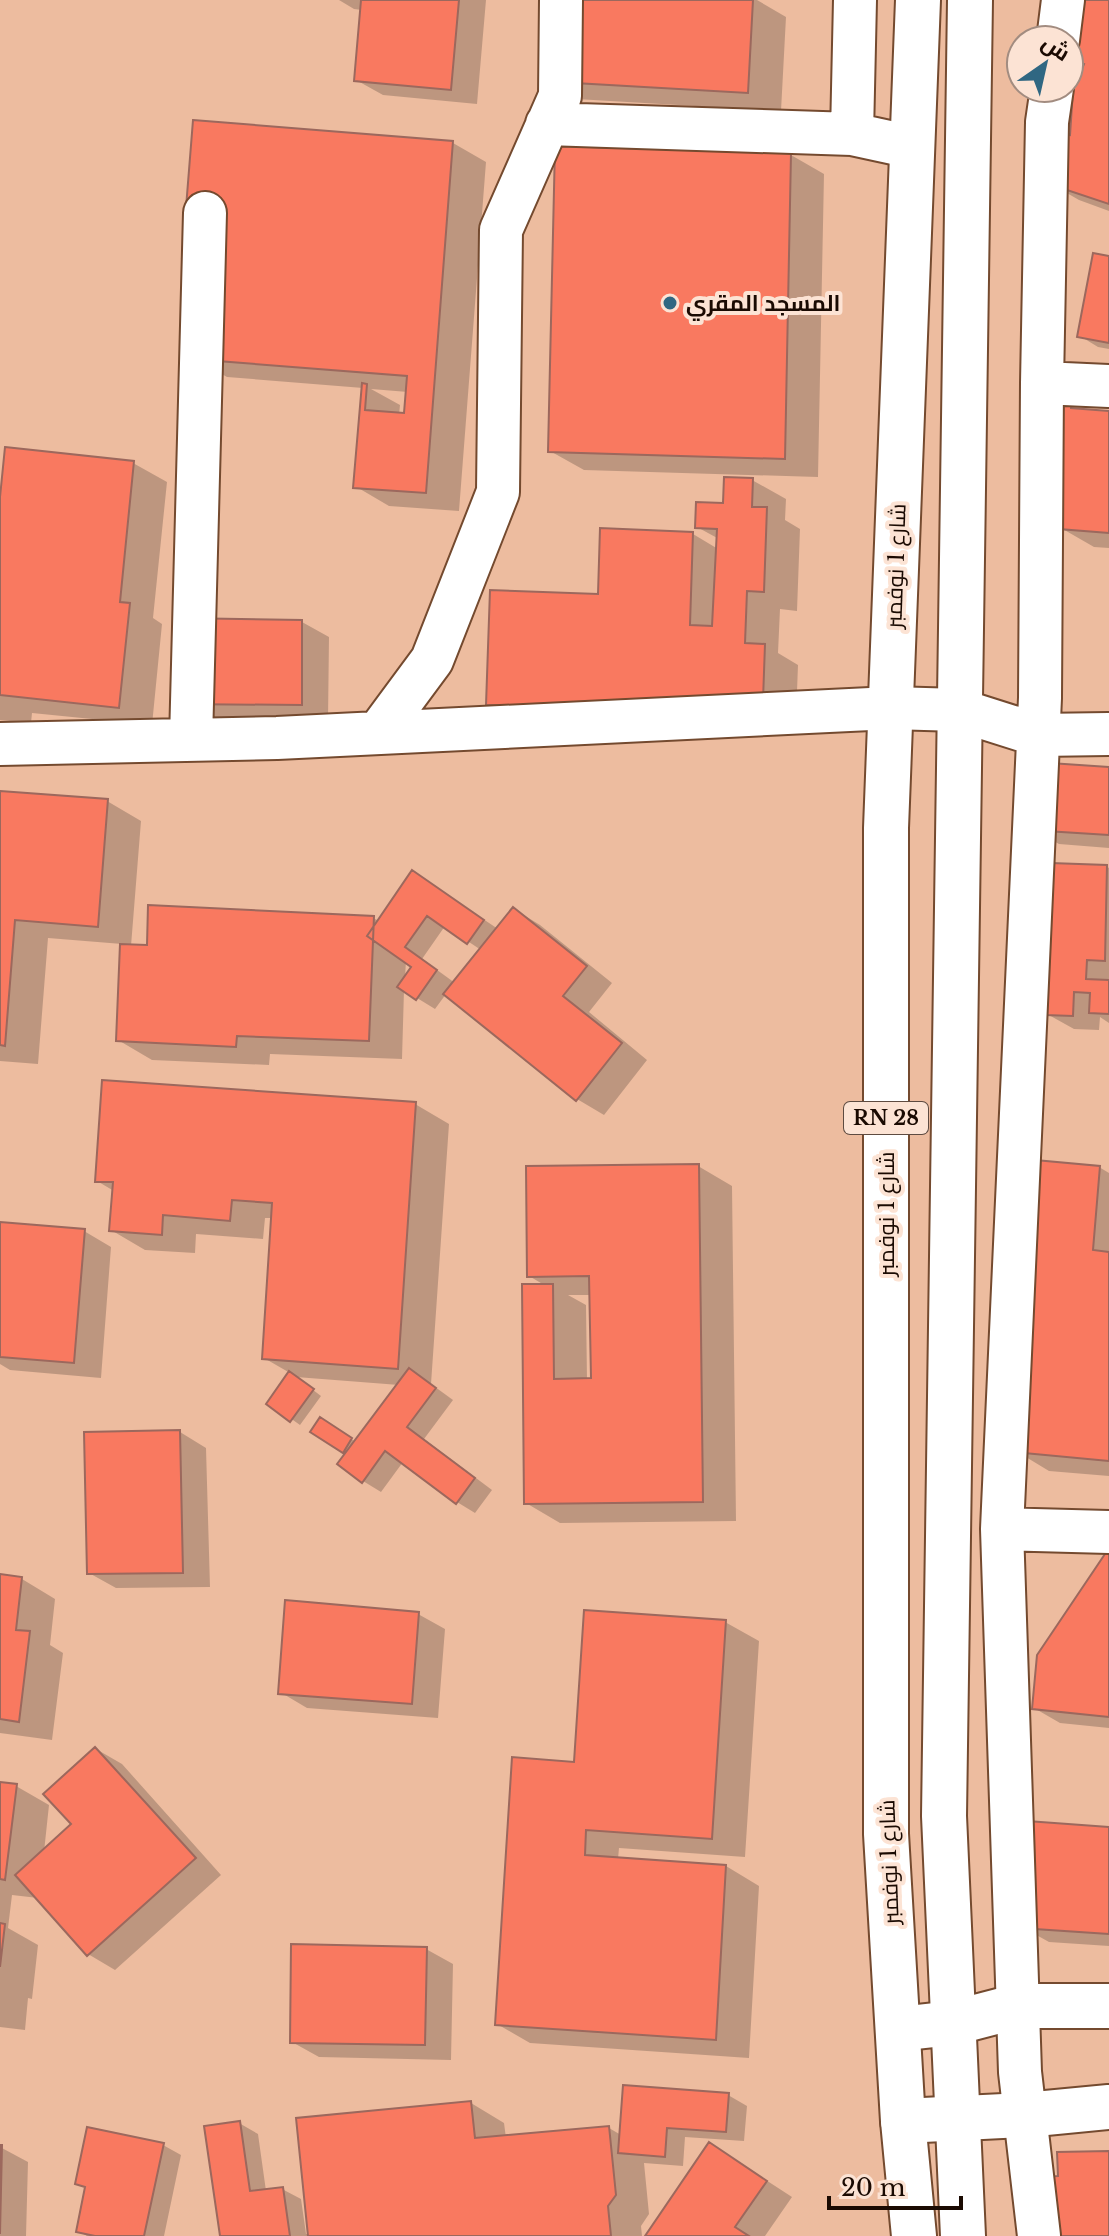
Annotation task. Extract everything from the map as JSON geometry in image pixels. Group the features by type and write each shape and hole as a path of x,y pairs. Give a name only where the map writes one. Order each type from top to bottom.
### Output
{"main road":[{"name":"شارع 1 نوفمبر","path":"914,2236 903,2121 886,1834 886,828 918,0"},
{"name":"RN 28","path":"963,2236 944,1816 970,0"},
{"path":"898,2029 953,2023 1018,2006 1109,2006"},
{"path":"903,2121 1109,2107"}],"street":[{"path":"378,733 432,660 498,492 501,230 560,96 561,0"},
{"path":"852,134 855,0"},
{"path":"1060,24 1063,0"},
{"path":"1039,2236 1020,2072 1002,1529 1038,735 1042,383 1050,104"},
{"path":"547,124 852,134 912,147"},
{"path":"191,740 205,213"},
{"path":"1042,383 1109,386"},
{"path":"0,744 378,733 891,708 959,710 1038,735 1109,734"},
{"path":"1002,1529 1109,1532"}],"building":[{"path":"361,0 459,0 451,90 354,81"},
{"path":"545,0 753,0 748,93 540,81"},
{"path":"1054,0 1109,0 1109,204 1043,182 1056,133 1070,135 1072,104 1085,104 1085,24 1063,24"},
{"path":"193,120 453,141 426,493 353,488 362,383 367,384 365,410 404,413 407,376 192,359 224,261 182,258"},
{"name":"المسجد المقري","path":"555,146 791,153 785,459 548,452"},
{"path":"1093,253 1109,256 1109,343 1077,337"},
{"path":"1035,401 1109,411 1109,533 1059,529 1063,479 1029,476"},
{"path":"5,447 134,461 120,602 130,603 119,708 0,695 0,497"},
{"path":"724,477 753,478 752,507 767,507 764,592 747,591 745,643 765,644 763,700 680,714 486,705 490,590 598,594 600,528 693,532 690,625 712,626 717,529 695,528 696,502 723,503"},
{"path":"179,618 302,620 302,705 178,704"},
{"path":"1035,762 1109,767 1109,835 1030,830"},
{"path":"0,791 108,799 98,927 15,920 5,1046 0,1045"},
{"path":"1022,862 1107,865 1105,961 1087,960 1086,979 1109,980 1109,1014 1089,1013 1090,993 1074,992 1073,1016 1045,1015"},
{"path":"412,870 484,920 467,944 427,916 405,947 437,970 416,1000 397,987 411,967 367,936"},
{"path":"148,905 374,916 369,1041 237,1036 236,1047 116,1041 120,944 147,945"},
{"path":"513,907 587,966 563,996 622,1043 576,1101 443,994"},
{"path":"102,1080 416,1102 398,1369 262,1359 272,1203 232,1200 230,1221 163,1215 162,1235 109,1231 113,1182 95,1182"},
{"path":"1013,1158 1100,1166 1093,1250 1109,1252 1109,1461 1014,1452"},
{"path":"699,1164 703,1502 524,1504 522,1284 553,1284 554,1379 591,1378 589,1276 527,1277 526,1166"},
{"path":"0,1222 85,1229 74,1363 0,1357"},
{"path":"409,1368 436,1388 407,1427 475,1478 456,1504 385,1451 362,1483 337,1464"},
{"path":"289,1371 314,1389 290,1422 266,1404"},
{"path":"320,1417 352,1438 343,1453 310,1432"},
{"path":"180,1430 183,1573 87,1574 84,1432"},
{"path":"1109,1548 1109,1717 1032,1709 1037,1655"},
{"path":"0,1574 22,1577 16,1630 30,1631 19,1722 0,1719"},
{"path":"285,1600 419,1612 412,1704 278,1694"},
{"path":"584,1610 726,1620 712,1839 586,1830 585,1855 726,1865 716,2040 495,2025 512,1757 574,1762"},
{"path":"95,1747 196,1858 87,1956 15,1875 71,1824 43,1794"},
{"path":"0,1782 17,1784 5,1880 0,1879"},
{"path":"1027,1821 1109,1827 1109,1934 1020,1928"},
{"path":"0,1923 5,1924 0,1967"},
{"path":"291,1944 427,1947 425,2045 290,2043"},
{"path":"623,2085 729,2093 726,2132 667,2128 665,2157 618,2153"},
{"path":"471,2101 475,2138 609,2126 616,2195 608,2206 611,2236 308,2236 296,2118"},
{"path":"240,2121 250,2191 283,2187 290,2236 220,2236 204,2126"},
{"path":"87,2127 164,2143 144,2236 95,2236 76,2232 85,2187 75,2184"},
{"path":"709,2142 767,2181 735,2227 749,2236 645,2236"},
{"path":"0,2145 2,2145 0,2234"},
{"path":"1109,2151 1109,2236 1030,2236 1027,2177 1058,2176 1057,2152"}],"place":[{"name":"المسجد المقري","path":"670,303"}]}
